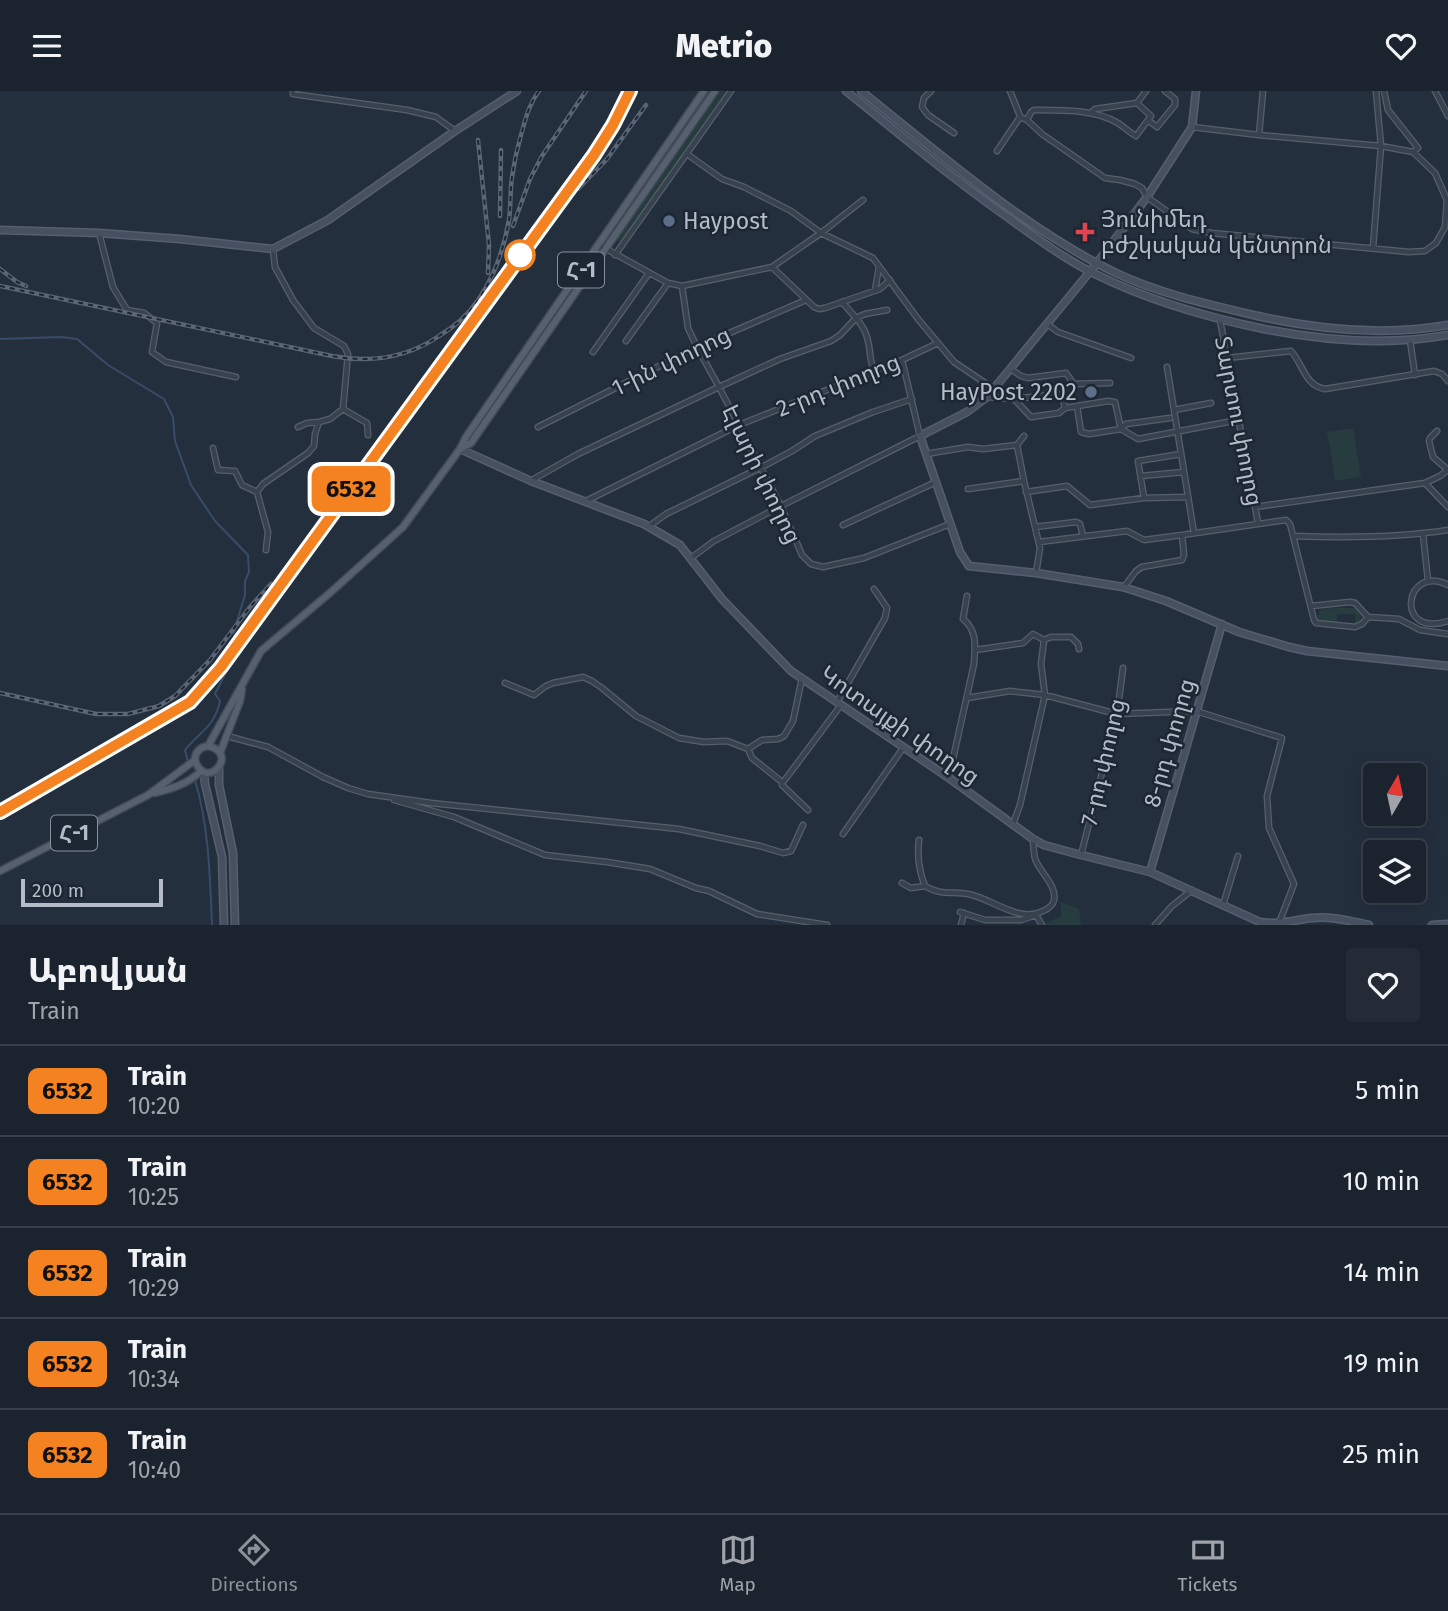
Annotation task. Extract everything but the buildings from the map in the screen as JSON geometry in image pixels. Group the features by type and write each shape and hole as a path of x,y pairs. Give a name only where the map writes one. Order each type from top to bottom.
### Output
{"main road":[{"path":"0,230 99,233 273,249 328,220 517,91"},
{"name":"Հ-1","path":"0,871 148,795 195,760 198,750 208,746 261,651 403,527 460,449 704,91"},
{"name":"Հ-1","path":"460,449 471,443 715,91"},
{"path":"846,91 976,196 1039,240 1090,271 1158,301 1220,320 1334,340 1381,342 1448,335"},
{"path":"862,91 983,188 1045,232 1118,274 1162,291 1219,307 1334,329 1379,331 1448,325"},
{"path":"1196,91 1192,127 1147,197 1097,263 987,397 967,412 920,436 960,552 969,566 1037,573 1124,587 1222,624 1307,651 1448,666"},
{"name":"Կոտայքի փողոց","path":"460,449 531,481 648,527 680,545 722,599 791,671 1044,845 1150,872 1268,924 1326,918 1369,925"},
{"name":"8-րդ փողոց","path":"1150,872 1222,624"},
{"name":"Հ-1","path":"148,795 174,788 203,771 212,772 219,768 222,760 220,753 240,701 243,684"},
{"path":"208,746 215,747 220,753"},
{"path":"195,760 198,768 203,771 222,857 224,925"},
{"path":"219,768 219,785 233,853 236,925"},
{"path":"1432,925 1448,924"}],"street":[{"path":"293,91 293,94 407,110 436,117 455,131"},
{"path":"615,255 731,91"},
{"path":"930,91 924,97 922,107 928,115 954,133"},
{"path":"1010,91 1020,117 1042,134 1105,179 1120,180 1142,188 1147,197 1192,229 1409,252 1424,251 1436,243 1446,227 1447,200 1435,173 1413,152 1381,146 1192,127"},
{"path":"1090,113 1095,109 1137,103 1146,91"},
{"path":"1148,120 1157,127 1175,105 1175,99 1165,91"},
{"path":"1259,135 1263,91"},
{"path":"1373,248 1381,146 1376,91"},
{"path":"1384,91 1388,110 1418,148 1413,152"},
{"path":"1435,91 1448,115"},
{"path":"1027,120 1034,110 1079,111 1116,122 1134,136 1138,135 1150,115 1137,103"},
{"path":"997,151 1020,117"},
{"path":"687,154 722,179 791,211 821,233 873,258 954,362 994,389"},
{"path":"599,245 668,283 682,286 772,267 863,200"},
{"path":"99,233 113,287 127,310 145,313 156,323 152,352 166,362 236,377"},
{"path":"273,249 275,267 293,300 314,328 344,346 348,353 343,409 330,419 298,427"},
{"path":"876,290 879,265"},
{"path":"772,267 819,309 876,290 890,280"},
{"path":"593,352 649,273"},
{"path":"626,341 668,283"},
{"name":"Էլարի փողոց","path":"682,286 688,328 781,506 802,555 811,564 823,567 864,558 950,524"},
{"name":"1-ին փողոց","path":"538,427 697,347 806,300"},
{"path":"842,302 866,333 869,359 874,370"},
{"path":"531,481 578,454 719,387 780,359 831,341 856,318 887,310"},
{"name":"Տարտու փողոց","path":"1220,320 1258,523"},
{"path":"1047,324 1058,332 1131,358"},
{"path":"1410,340 1415,375"},
{"name":"2-րդ փողոց","path":"586,501 739,425 938,343"},
{"path":"1227,358 1291,351 1312,384 1325,389 1434,371 1442,374 1448,381"},
{"path":"691,558 715,541 920,436 902,360"},
{"path":"1167,367 1194,533"},
{"path":"1011,369 1024,377 1066,373 1072,382 1077,384 1110,383"},
{"path":"987,397 1014,399 1057,394 1062,395 1065,408"},
{"path":"648,527 666,514 760,468 815,436 912,399"},
{"path":"1014,399 1031,417 1059,413 1065,408 1077,406 1108,401 1115,403 1121,429 1138,439 1238,420"},
{"path":"1174,410 1211,403"},
{"path":"1077,406 1081,432 1089,434 1121,429 1126,424 1170,418"},
{"path":"343,409 367,423 368,435"},
{"path":"257,492 263,484 308,453 314,446 319,422"},
{"path":"1255,507 1425,483 1440,477 1448,470 1433,457 1429,441 1437,431"},
{"path":"926,454 968,447 983,449 1017,445 1024,436"},
{"path":"1017,445 1040,548 1037,573"},
{"path":"214,448 218,470 235,471 242,485 257,492 268,532 266,550"},
{"path":"1144,498 1138,461 1181,454"},
{"path":"1141,476 1184,472"},
{"path":"968,489 1024,481"},
{"path":"843,525 936,482"},
{"path":"1425,483 1448,507"},
{"path":"1026,492 1067,486 1090,505 1144,498 1188,497"},
{"path":"1039,542 1127,531 1144,540 1288,521 1316,623 1356,627 1368,617"},
{"path":"1035,527 1076,522 1080,524 1083,537"},
{"path":"1293,536 1350,538 1448,530"},
{"path":"1423,534 1428,581"},
{"path":"1124,587 1142,567 1182,560 1182,535"},
{"path":"1448,585 1434,580 1420,585 1413,593 1411,604 1418,620 1431,624 1448,621"},
{"path":"782,782 839,703 885,618 887,608 874,589"},
{"path":"949,778 975,650 973,629 963,619 967,596"},
{"path":"1311,606 1355,603 1368,617 1399,619 1420,630 1448,634"},
{"path":"975,650 1023,643 1033,634 1044,640"},
{"path":"1044,640 1051,637 1071,637 1079,649"},
{"path":"1012,825 1020,805 1045,695 1041,664 1044,640"},
{"name":"7-րդ փողոց","path":"1081,855 1117,714 1123,668"},
{"path":"505,683 534,695 553,683 583,677 602,688 636,716 679,739 727,741 748,749 752,758 782,782 808,810"},
{"path":"748,749 762,740 784,736 793,721 802,678"},
{"path":"967,698 1010,691 1045,695 1117,714 1196,711 1282,738 1267,796 1269,828 1294,884 1279,924"},
{"path":"227,736 268,747 348,788 368,794 679,829 783,853 791,851 803,825"},
{"path":"844,834 903,748"},
{"path":"382,796 454,817 545,855 650,869 709,891 757,914 827,925"},
{"path":"961,925 962,913 985,920 1021,920 1050,907 1054,900 1053,890 1036,861 1033,839"},
{"path":"919,840 920,872 925,886"},
{"path":"1223,905 1238,856"},
{"path":"902,883 911,888 925,886 939,893 975,895 999,907 1036,915"},
{"path":"1155,925 1192,890"},
{"path":"1036,915 1040,924"}],"green space":[{"path":"719,91 727,91 624,241 618,242 617,238"},
{"path":"1353,428 1361,477 1335,481 1327,432"},
{"path":"1354,608 1361,615 1360,621 1355,623 1355,614 1337,614 1337,623 1321,622 1317,619 1323,609"},
{"path":"1061,902 1079,909 1081,925 1040,925 1061,917"}],"waterway":[{"path":"0,339 77,339 108,365 164,399 173,417 175,441 191,485 215,521 248,555 249,572 235,628 232,660 215,694 220,701 214,717 185,750 188,762"},
{"path":"195,780 206,834 212,925"}],"railway":[{"path":"0,286 332,356 374,359 401,354 427,343 461,320 479,299 493,274 509,220 512,177 518,146 528,112 539,91"},
{"path":"513,226 530,179 542,156 586,91"},
{"path":"0,812 190,702 221,667 594,154 613,125 630,91"},
{"path":"578,189 607,159 646,105"},
{"path":"478,140 489,245 488,273"},
{"path":"500,216 501,150"},
{"path":"0,269 26,286"},
{"path":"0,693 96,714 128,714 159,706 175,696 210,660 271,584"}],"train":[{"name":"6532","path":"0,812 190,702 203,688 565,196 613,125 630,91"}],"place":[{"name":"Haypost","path":"669,221"},
{"name":"Յունիմեդ բժշկական կենտրոն","path":"1085,232"},
{"name":"HayPost 2202","path":"1091,392"}]}
